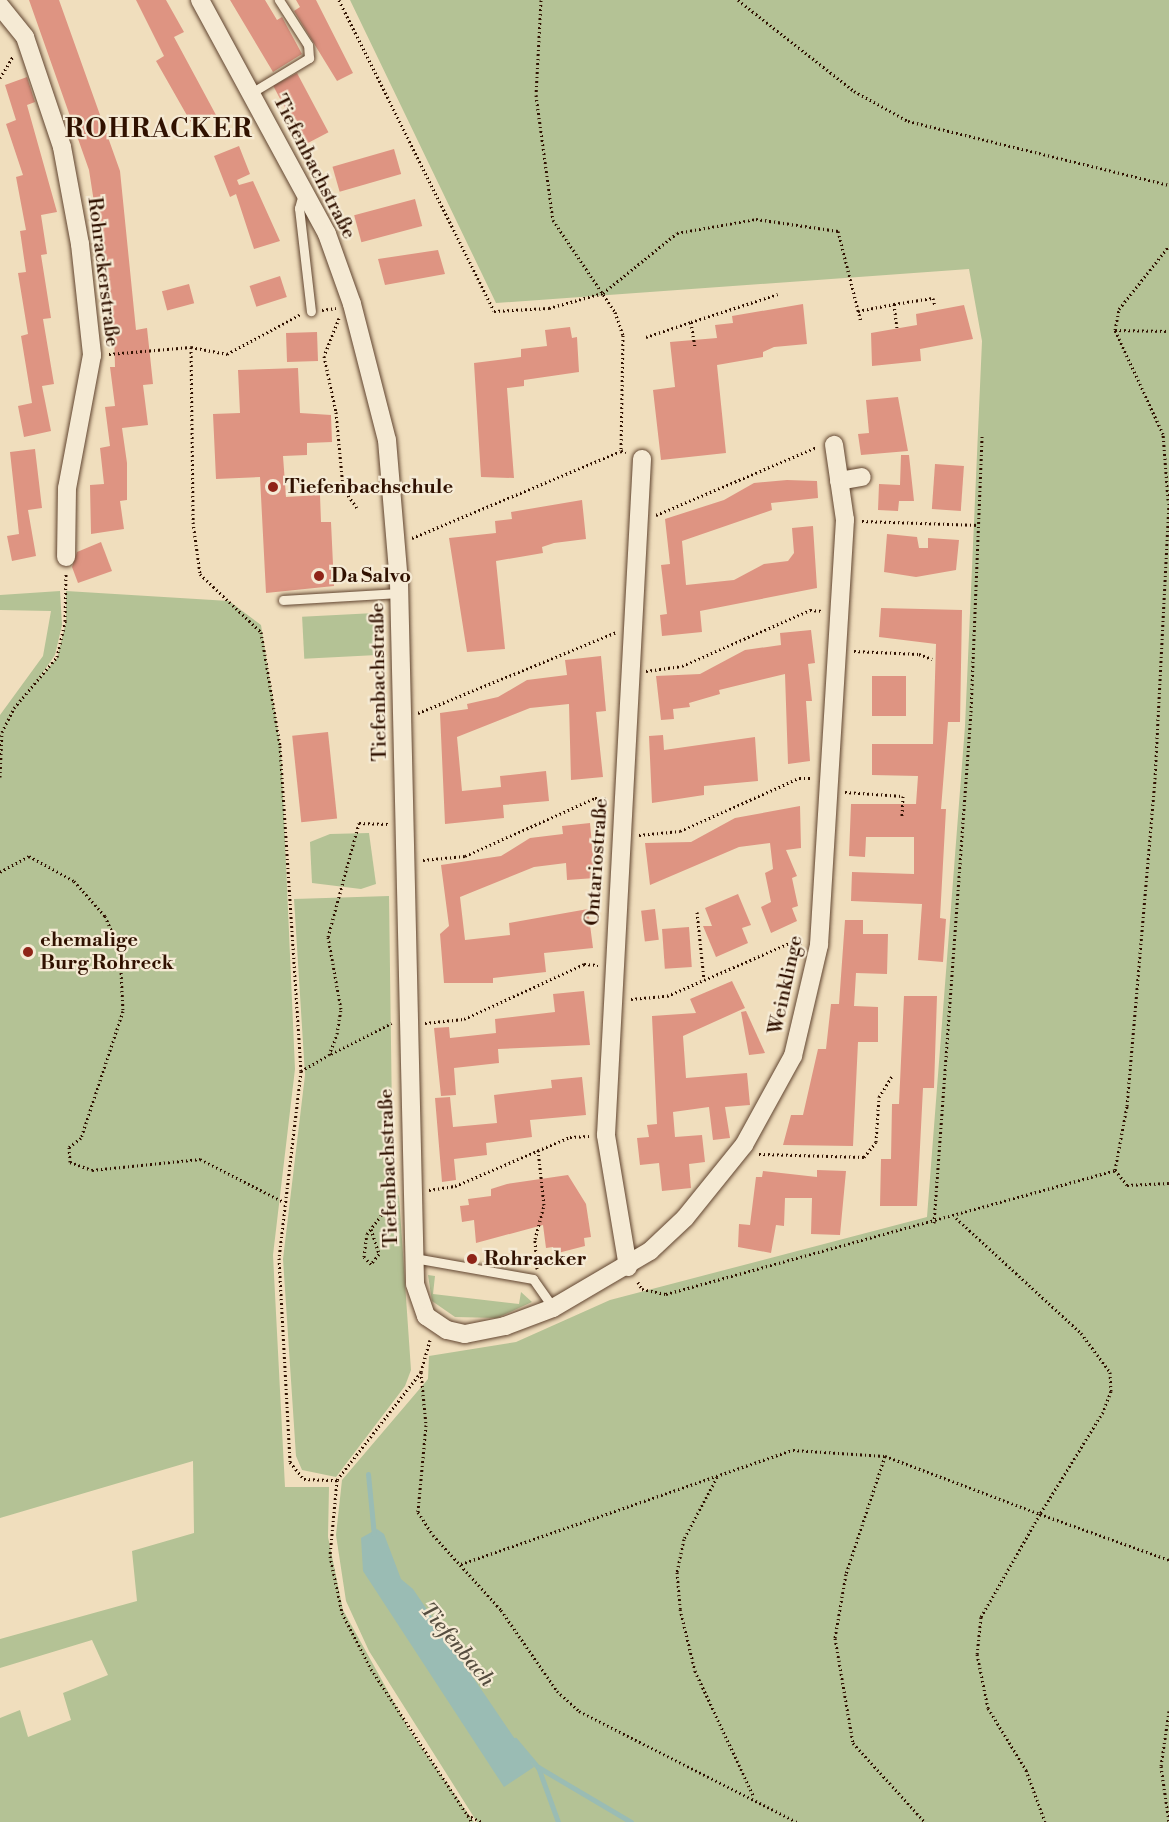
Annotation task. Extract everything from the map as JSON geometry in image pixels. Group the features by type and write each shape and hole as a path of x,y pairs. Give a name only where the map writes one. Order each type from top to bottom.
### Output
{"street":[{"name":"Tiefenbachstraße","path":"200,0 304,192 352,304 387,440 399,593 414,1258 420,1306 436,1325"},
{"name":"Rohrackerstraße","path":"0,6 25,37 62,147 92,355 67,488 66,557"},
{"name":"Weinklinge","path":"436,1325 465,1334 553,1308 628,1266 685,1218 744,1145 793,1056 819,945 845,520 834,445"},
{"name":"Ontariostraße","path":"628,1266 606,1135 612,966 622,836 642,459"},
{"path":"839,481 862,477"}],"lane":[{"path":"251,93 309,58 308,45 279,0"},
{"path":"304,192 299,208 311,311"},
{"path":"284,600 399,593"},
{"path":"414,1258 533,1279 553,1308"}],"path":[{"path":"339,0 494,311 549,308 603,293 677,233 756,219 838,231 843,238 861,322"},
{"path":"541,0 536,95 553,220 615,312 625,350 621,451"},
{"path":"738,0 854,91 908,121 1169,185"},
{"path":"1114,1170 1127,1106 1154,791 1169,501 1163,434 1115,330 1119,309 1169,246"},
{"path":"646,337 778,294"},
{"path":"858,311 933,298 935,306"},
{"path":"894,304 897,328"},
{"path":"92,355 191,347 227,354 288,317 311,311 346,307 326,339 324,356 336,412 343,488 357,508"},
{"path":"691,322 695,348"},
{"path":"1115,330 1169,331"},
{"path":"191,347 193,522 200,574 261,632 280,746 301,1071 297,1134 284,1202 279,1327 290,1462 304,1479 337,1480"},
{"path":"934,1223 980,525 982,436"},
{"path":"638,523 807,447 834,445"},
{"path":"394,528 410,527 411,538 621,451 642,459"},
{"path":"343,488 391,482"},
{"path":"845,520 980,525"},
{"path":"0,777 2,732 14,708 57,657 65,621 66,557"},
{"path":"657,669 682,666 810,610 839,612"},
{"path":"402,720 608,631 632,633"},
{"path":"837,650 919,654 932,659"},
{"path":"622,836 680,831 799,778 903,796 902,817"},
{"path":"406,862 465,856 595,798 624,800"},
{"path":"329,1055 341,1009 328,937 336,891 359,823 405,824"},
{"path":"0,872 28,855 74,881 105,916 120,950 123,1011 81,1138 69,1147 70,1162 92,1170 200,1159 284,1202"},
{"path":"697,912 704,980"},
{"path":"611,1001 667,996 792,942 819,945"},
{"path":"301,1071 329,1055 408,1020 464,1019 584,964 612,966"},
{"path":"744,1145 759,1154 864,1157 876,1142 879,1097 893,1075"},
{"path":"371,1229 379,1254 371,1264 363,1251 371,1229 392,1199 411,1192 455,1186 570,1137 606,1135"},
{"path":"533,1279 544,1205 538,1150"},
{"path":"1114,1170 1127,1185 1169,1183"},
{"path":"628,1266 642,1289 666,1294 956,1218 1114,1170"},
{"path":"956,1218 1081,1333 1110,1372 1112,1391 1103,1412 1040,1514 981,1617 977,1654 988,1708 1026,1770 1045,1822"},
{"path":"436,1325 421,1372 337,1480 330,1556 342,1613 371,1669 472,1822"},
{"path":"421,1372 426,1425 418,1512 462,1564 557,1691 579,1711 754,1796 797,1822"},
{"path":"462,1564 793,1450 885,1456 1169,1560"},
{"path":"885,1456 846,1574 835,1638 853,1743 925,1822"},
{"path":"717,1476 684,1539 677,1572 680,1609 695,1671 754,1796"},
{"path":"1169,1711 1161,1766 1169,1822"},
{"path":"467,1815 482,1822"}],"green space":[{"path":"350,0 1169,0 1169,1822 477,1822 369,1651 346,1601 336,1535 342,1480 428,1379 429,1356 516,1342 610,1300 927,1217 965,726 982,341 969,269 496,303"},
{"path":"60,591 62,625 55,655 37,681 57,658 66,622 66,591 229,601 261,625 281,750 295,1069 273,1255 285,1487 329,1487 328,1537 343,1610 410,1731 474,1822 0,1822 0,1718 20,1710 28,1737 71,1720 63,1693 108,1675 92,1640 0,1668 0,1639 137,1601 132,1551 194,1533 193,1461 0,1518 0,715 43,656 51,611 0,610 0,595"},
{"path":"375,613 377,655 304,659 302,617"},
{"path":"369,833 376,884 361,889 312,883 310,842 330,834"},
{"path":"389,896 393,1189 399,1196 411,1370 405,1386 336,1477 302,1470 296,1456 283,1259 305,1075 294,899"},
{"path":"428,1275 435,1276 433,1294 519,1304 521,1292 532,1302 497,1318 455,1317 432,1301"}],"water":[{"path":"377,1529 384,1534 401,1579 413,1589 534,1767 504,1787 363,1571 361,1538"}],"building":[{"path":"29,0 59,0 120,171 136,330 147,328 153,384 143,385 148,425 122,428 127,463 127,500 120,501 124,529 91,534 90,485 104,484 100,448 110,446 105,407 115,406 110,367 115,367 114,332 89,170"},
{"path":"136,0 166,0 184,32 174,37 216,115 193,126 156,61 164,56"},
{"path":"230,0 265,0 277,20 282,17 302,54 273,72"},
{"path":"296,0 316,0 353,73 337,81 294,11 300,7"},
{"path":"297,73 328,132 305,145 273,86"},
{"path":"27,77 35,102 27,105 57,212 41,215 47,254 41,255 51,318 43,319 54,384 42,386 51,431 24,437 18,406 32,403 21,336 28,334 18,273 26,272 20,231 26,230 16,177 23,175 6,124 16,120 5,85"},
{"path":"239,146 250,174 237,180 239,185 253,181 280,241 254,249 236,194 230,197 214,156"},
{"path":"394,149 401,174 340,192 332,167"},
{"path":"415,199 422,226 361,242 354,215"},
{"path":"438,250 445,274 385,285 378,259"},
{"path":"280,276 287,297 256,307 250,286"},
{"path":"189,284 194,303 167,311 162,291"},
{"path":"803,304 807,344 774,347 763,352 763,357 717,365 726,453 661,460 653,390 675,387 670,342 717,338 715,325 733,323 732,316"},
{"path":"964,305 973,339 920,349 921,361 872,366 871,333 917,325 916,314"},
{"path":"570,327 572,338 577,337 579,372 524,380 524,386 507,388 514,478 481,477 474,363 521,357 521,349 547,346 545,330"},
{"path":"317,332 318,361 287,362 286,333"},
{"name":"Tiefenbachschule","path":"298,368 300,413 331,415 332,442 307,443 307,455 283,456 286,497 320,495 321,522 331,522 334,586 266,593 260,477 216,479 213,414 240,413 238,370"},
{"path":"898,397 908,451 861,455 858,434 869,433 866,400"},
{"path":"35,449 42,508 28,510 36,556 12,561 7,536 19,534 10,452"},
{"path":"901,455 909,455 914,501 899,501 898,511 878,510 879,484 900,485"},
{"path":"935,464 964,466 961,511 932,509"},
{"path":"787,480 817,481 818,498 771,503 772,510 682,541 686,585 734,580 764,564 788,561 794,553 792,528 813,526 817,588 700,611 702,632 662,636 660,615 667,614 661,565 670,564 665,519 724,500 754,483"},
{"path":"582,500 586,539 554,543 542,547 543,553 496,561 505,649 467,652 449,538 496,533 495,521 512,519 511,512"},
{"path":"887,534 917,537 919,548 928,548 928,538 959,540 956,570 916,577 884,572"},
{"path":"101,542 112,571 78,583 72,567 77,552"},
{"path":"881,608 962,610 960,722 948,722 941,809 946,809 940,918 946,919 943,962 918,960 922,904 851,901 852,872 914,874 914,837 866,837 865,857 849,856 851,804 916,804 918,776 872,775 872,744 933,744 936,644 879,637"},
{"path":"811,630 815,663 808,664 812,701 806,701 810,761 788,764 785,674 719,690 720,694 689,703 690,707 673,709 674,719 661,720 656,676 700,674 745,650 781,645 780,633"},
{"path":"601,656 606,711 596,712 603,777 571,780 569,704 530,708 457,737 462,791 501,787 500,776 546,771 549,801 503,805 504,818 445,824 440,713 468,709 467,704 498,697 527,680 567,675 565,660"},
{"path":"872,676 906,676 906,716 872,716"},
{"path":"328,732 337,819 301,822 292,736"},
{"path":"663,735 664,750 755,737 758,781 704,786 704,795 652,803 649,736"},
{"path":"800,806 801,848 786,850 797,876 792,878 798,906 792,908 797,921 771,933 761,907 771,902 765,873 773,869 770,843 739,847 650,885 645,843 691,842 735,818"},
{"path":"590,823 595,878 567,880 566,863 534,867 460,897 465,940 510,935 509,923 588,909 593,948 544,953 546,972 493,978 493,983 444,983 440,934 449,926 441,865 501,856 530,838 563,834 562,826"},
{"path":"738,894 751,925 742,928 748,943 716,957 703,926 712,926 705,908"},
{"path":"655,909 659,940 645,941 641,911"},
{"path":"845,920 863,920 863,934 888,934 887,974 856,973 854,1006 878,1007 878,1042 858,1042 853,1146 783,1145 791,1115 803,1115 818,1049 826,1049 831,1004 839,1004"},
{"path":"689,927 692,967 665,969 662,929"},
{"path":"732,981 745,1008 683,1036 686,1078 747,1073 750,1105 725,1107 730,1138 713,1140 709,1107 673,1112 675,1137 702,1135 705,1162 689,1164 691,1188 662,1191 659,1163 640,1165 637,1138 649,1137 647,1125 657,1124 652,1016 696,1013 690,999"},
{"path":"584,991 590,1045 498,1049 499,1063 454,1068 456,1095 441,1096 434,1028 449,1027 450,1038 496,1033 495,1019 555,1012 553,994"},
{"path":"904,996 937,996 934,1088 923,1088 917,1206 880,1206 881,1159 891,1159 892,1104 899,1104"},
{"path":"746,1011 765,1053 749,1055 741,1012"},
{"path":"582,1077 586,1115 530,1120 532,1137 486,1143 487,1155 454,1159 456,1180 442,1182 435,1098 450,1097 453,1127 497,1123 494,1095 552,1088 551,1080"},
{"path":"817,1170 846,1171 840,1235 811,1234 812,1198 785,1198 784,1226 776,1225 771,1253 738,1247 739,1224 750,1225 756,1177 762,1177 763,1171 817,1177"},
{"path":"568,1175 586,1204 591,1237 584,1238 585,1246 554,1254 553,1247 546,1248 543,1225 476,1243 474,1220 462,1222 460,1206 469,1205 468,1199 491,1196 491,1189 507,1184"}],"waterway":[{"name":"Tiefenbach","path":"368,1474 374,1535"},
{"name":"Tiefenbach","path":"515,1740 538,1767 558,1822"},
{"path":"538,1767 631,1822"}],"place":[{"name":"Tiefenbachschule","path":"273,487"},
{"name":"Da Salvo","path":"319,576"},
{"name":"ehemalige Burg Rohreck","path":"28,952"},
{"name":"Rohracker","path":"472,1259"}],"district":[{"name":"ROHRACKER","path":"159,130"}]}
